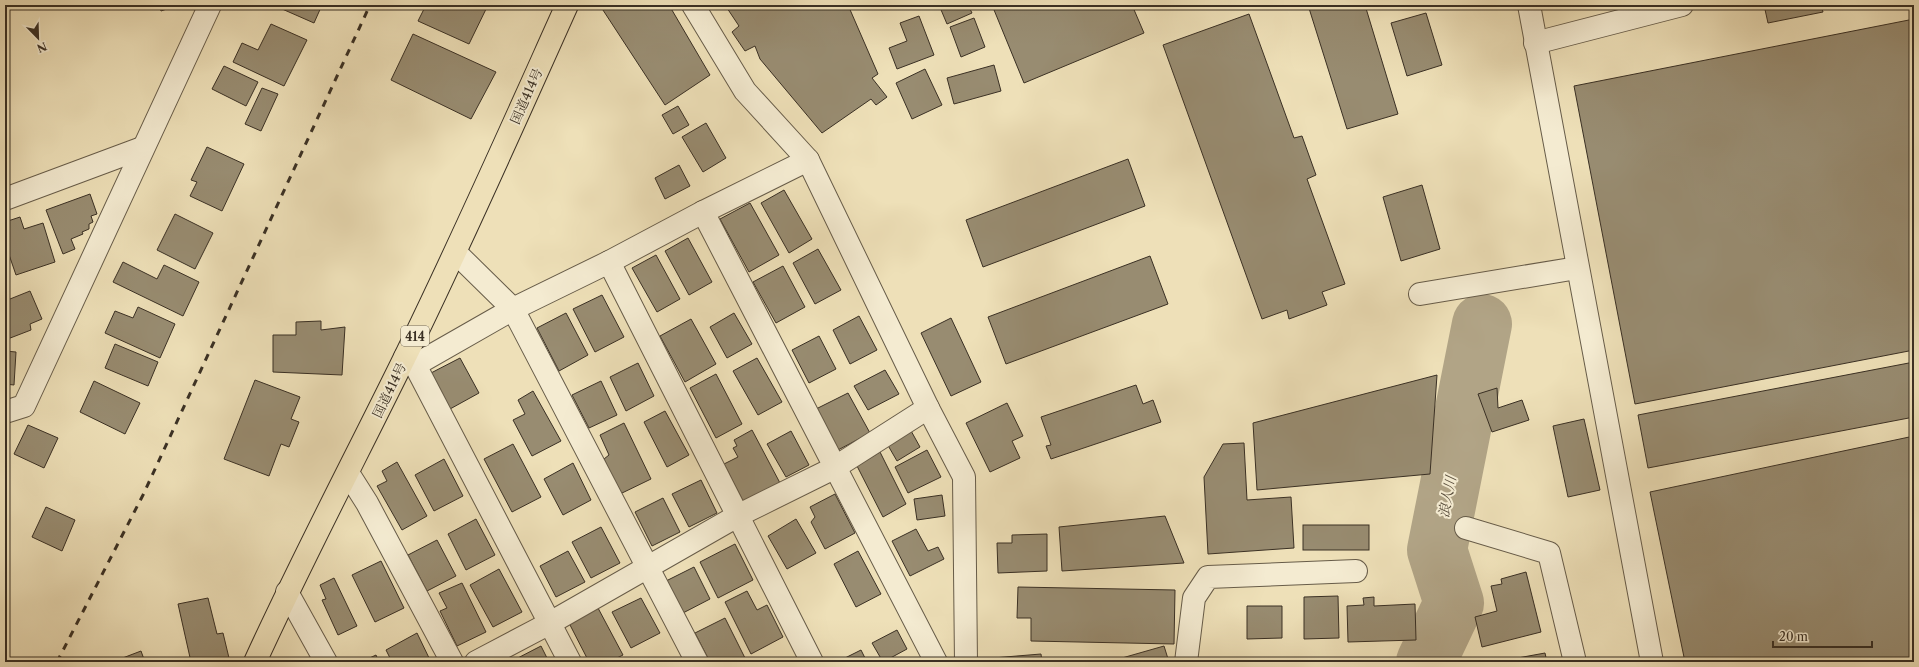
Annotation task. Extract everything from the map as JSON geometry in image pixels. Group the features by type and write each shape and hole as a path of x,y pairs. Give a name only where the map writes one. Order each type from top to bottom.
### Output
{"highway":[{"name":"国道414号","path":"255,662 287,592 348,473 410,361 456,253 566,5"}],"street":[{"path":"5,412 24,406 142,148 210,5"},
{"path":"693,5 745,91 808,160 928,408 964,477 966,662"},
{"path":"1529,5 1652,662"},
{"path":"1536,43 1682,5"},
{"path":"5,199 142,148"},
{"path":"570,662 410,361 609,262 703,212 808,160"},
{"path":"703,212 834,468 936,662"},
{"path":"456,253 513,309 697,662"},
{"path":"609,262 812,662"},
{"path":"1420,294 1578,268"},
{"path":"476,662 550,623 739,516 834,468 928,408"},
{"path":"348,473 366,503 452,662"},
{"path":"1466,528 1549,553 1575,662"},
{"path":"1186,662 1194,598 1208,577 1356,571"},
{"path":"287,592 326,662"}],"building":[{"path":"159,5 178,5 161,11"},
{"path":"273,5 322,5 314,23"},
{"path":"426,5 488,5 469,44 418,21"},
{"path":"602,5 669,5 710,75 665,105 601,7"},
{"path":"725,5 848,5 878,74 872,78 887,97 876,105 871,99 822,133 760,59 755,46 745,51 732,32 739,26"},
{"path":"939,5 968,5 972,13 947,24"},
{"path":"992,5 1132,5 1144,33 1024,83"},
{"path":"1308,5 1365,5 1398,114 1347,129"},
{"path":"1764,5 1821,5 1823,12 1768,23"},
{"path":"1426,13 1442,65 1407,76 1391,23"},
{"path":"1249,14 1294,138 1302,136 1316,175 1307,179 1345,284 1322,292 1327,305 1289,319 1287,310 1262,319 1163,45"},
{"path":"919,16 934,55 897,69 889,48 907,41 900,23"},
{"path":"974,18 985,47 961,57 950,27"},
{"path":"1914,19 1914,350 1635,404 1574,86"},
{"path":"271,24 307,40 284,86 233,62 242,43 258,50"},
{"path":"413,34 496,72 471,119 391,80"},
{"path":"994,65 1001,91 954,104 947,78"},
{"path":"224,66 258,82 246,106 212,89"},
{"path":"925,69 942,105 912,119 896,83"},
{"path":"262,88 278,94 261,131 245,124"},
{"path":"678,106 689,125 673,134 662,115"},
{"path":"706,123 726,158 703,172 682,137"},
{"path":"207,147 244,164 222,211 190,196 197,182 191,180"},
{"path":"1128,159 1145,206 983,267 966,220"},
{"path":"679,165 690,186 665,199 655,178"},
{"path":"1422,185 1440,249 1401,261 1383,197"},
{"path":"784,190 812,239 789,253 761,203"},
{"path":"90,194 97,214 91,216 93,222 89,224 89,229 82,232 83,234 71,239 75,249 63,254 46,210"},
{"path":"750,203 779,255 749,272 720,219"},
{"path":"175,214 213,233 195,269 157,250"},
{"path":"20,217 24,229 43,223 55,262 16,275 5,243 5,222"},
{"path":"688,238 712,282 689,295 665,251"},
{"path":"818,249 841,290 815,304 793,263"},
{"path":"656,255 680,299 657,312 632,268"},
{"path":"1150,256 1168,304 1006,364 988,317"},
{"path":"123,262 157,279 164,265 199,282 183,316 113,282"},
{"path":"783,266 805,307 776,323 753,282"},
{"path":"30,291 42,319 30,324 31,330 5,340 5,301"},
{"path":"602,295 624,337 595,352 573,309"},
{"path":"138,307 175,324 160,358 105,333 115,311 133,318"},
{"path":"566,313 588,355 559,371 537,328"},
{"path":"734,313 752,344 727,358 710,327"},
{"path":"859,316 877,350 850,364 833,330"},
{"path":"951,318 981,382 951,396 921,333"},
{"path":"691,319 716,364 685,382 660,336"},
{"path":"321,321 321,330 345,327 342,375 273,372 273,335 296,335 296,322"},
{"path":"819,336 836,369 809,383 792,350"},
{"path":"115,344 158,362 148,386 105,368"},
{"path":"5,351 16,352 14,385 5,384"},
{"path":"460,358 479,393 450,409 431,373"},
{"path":"757,358 782,402 758,415 733,371"},
{"path":"1914,362 1914,417 1648,468 1638,415"},
{"path":"638,363 654,396 626,411 610,377"},
{"path":"885,370 899,394 868,410 854,386"},
{"path":"716,374 742,424 716,438 690,388"},
{"path":"1437,375 1430,474 1257,490 1253,423"},
{"path":"255,380 300,397 291,419 299,422 289,447 281,444 269,476 224,459"},
{"path":"94,381 140,403 125,434 80,412"},
{"path":"601,381 617,415 589,428 572,395"},
{"path":"1136,385 1143,404 1153,400 1161,422 1051,459 1046,446 1051,445 1041,417"},
{"path":"1497,388 1498,408 1522,400 1529,420 1492,432 1478,394"},
{"path":"533,391 561,441 532,456 513,420 525,414 518,400"},
{"path":"848,393 870,433 838,450 816,409"},
{"path":"1007,403 1023,436 1012,441 1020,458 990,472 966,423"},
{"path":"665,411 689,455 667,467 644,422"},
{"path":"1584,419 1600,490 1568,497 1553,426"},
{"path":"624,423 651,479 620,494 604,459 609,455 600,435"},
{"path":"28,425 58,438 44,468 14,454"},
{"path":"910,429 920,447 897,461 886,442"},
{"path":"752,430 780,483 744,503 724,464 738,457 733,448 737,446 734,440"},
{"path":"791,431 809,465 786,477 767,444"},
{"path":"1914,436 1914,662 1685,662 1650,492"},
{"path":"1244,443 1247,500 1291,497 1294,548 1208,554 1204,477 1223,444"},
{"path":"513,444 541,497 512,512 484,459"},
{"path":"927,450 941,477 908,493 895,467"},
{"path":"880,452 906,504 883,517 857,466"},
{"path":"444,459 463,496 434,511 415,475"},
{"path":"397,462 427,516 402,530 377,486 387,481 382,471"},
{"path":"573,463 591,500 563,515 544,479"},
{"path":"701,480 717,513 689,527 672,494"},
{"path":"835,494 855,533 825,549 811,522 815,517 810,507"},
{"path":"942,495 945,516 917,520 914,499"},
{"path":"663,498 680,532 652,546 635,512"},
{"path":"46,507 75,520 62,551 32,537"},
{"path":"1165,516 1184,563 1062,571 1059,527"},
{"path":"476,519 495,555 466,570 448,534"},
{"path":"796,519 816,553 787,569 768,536"},
{"path":"1303,525 1369,525 1369,550 1303,550"},
{"path":"601,527 620,563 591,578 572,542"},
{"path":"916,529 928,551 938,547 944,559 910,576 892,541"},
{"path":"1047,534 1047,571 998,573 997,543 1012,543 1012,535"},
{"path":"437,540 456,576 427,591 408,555"},
{"path":"735,544 753,580 718,598 700,562"},
{"path":"568,551 585,582 556,597 540,566"},
{"path":"858,551 881,594 856,607 834,564"},
{"path":"381,561 404,608 375,622 352,575"},
{"path":"694,567 710,599 681,614 664,582"},
{"path":"499,569 522,612 493,627 470,585"},
{"path":"1526,572 1541,632 1482,647 1475,617 1497,611 1491,586 1502,584 1501,579"},
{"path":"334,578 357,626 338,635 322,600 326,599 320,585"},
{"path":"462,583 486,632 457,646 440,611 447,608 439,593"},
{"path":"1018,587 1175,590 1174,644 1031,641 1031,618 1017,618"},
{"path":"747,591 757,610 767,605 783,637 751,654 725,602"},
{"path":"1338,596 1339,638 1304,639 1304,597"},
{"path":"1374,597 1374,606 1415,604 1416,640 1348,642 1347,606 1364,605 1363,598"},
{"path":"208,598 217,634 223,633 229,658 212,662 191,662 178,604"},
{"path":"641,598 660,633 631,648 612,612"},
{"path":"1247,606 1282,606 1282,638 1247,639"},
{"path":"598,608 623,655 609,662 589,662 569,623"},
{"path":"725,618 747,662 710,662 695,633"},
{"path":"897,630 907,649 883,662 872,643"},
{"path":"417,633 431,662 392,662 386,650"},
{"path":"541,646 549,662 512,662 512,661"},
{"path":"1164,646 1169,662 1124,662 1122,658"},
{"path":"861,650 867,662 837,662"},
{"path":"141,651 145,662 122,662 120,659"},
{"path":"1545,653 1547,662 1496,662"},
{"path":"1041,654 1042,662 993,662 993,658"},
{"path":"376,655 379,662 361,662"}],"waterway":[{"name":"浪人川","path":"1426,662 1454,603 1437,550 1482,324"}],"railway":[{"path":"57,662 143,495 370,5"}]}
